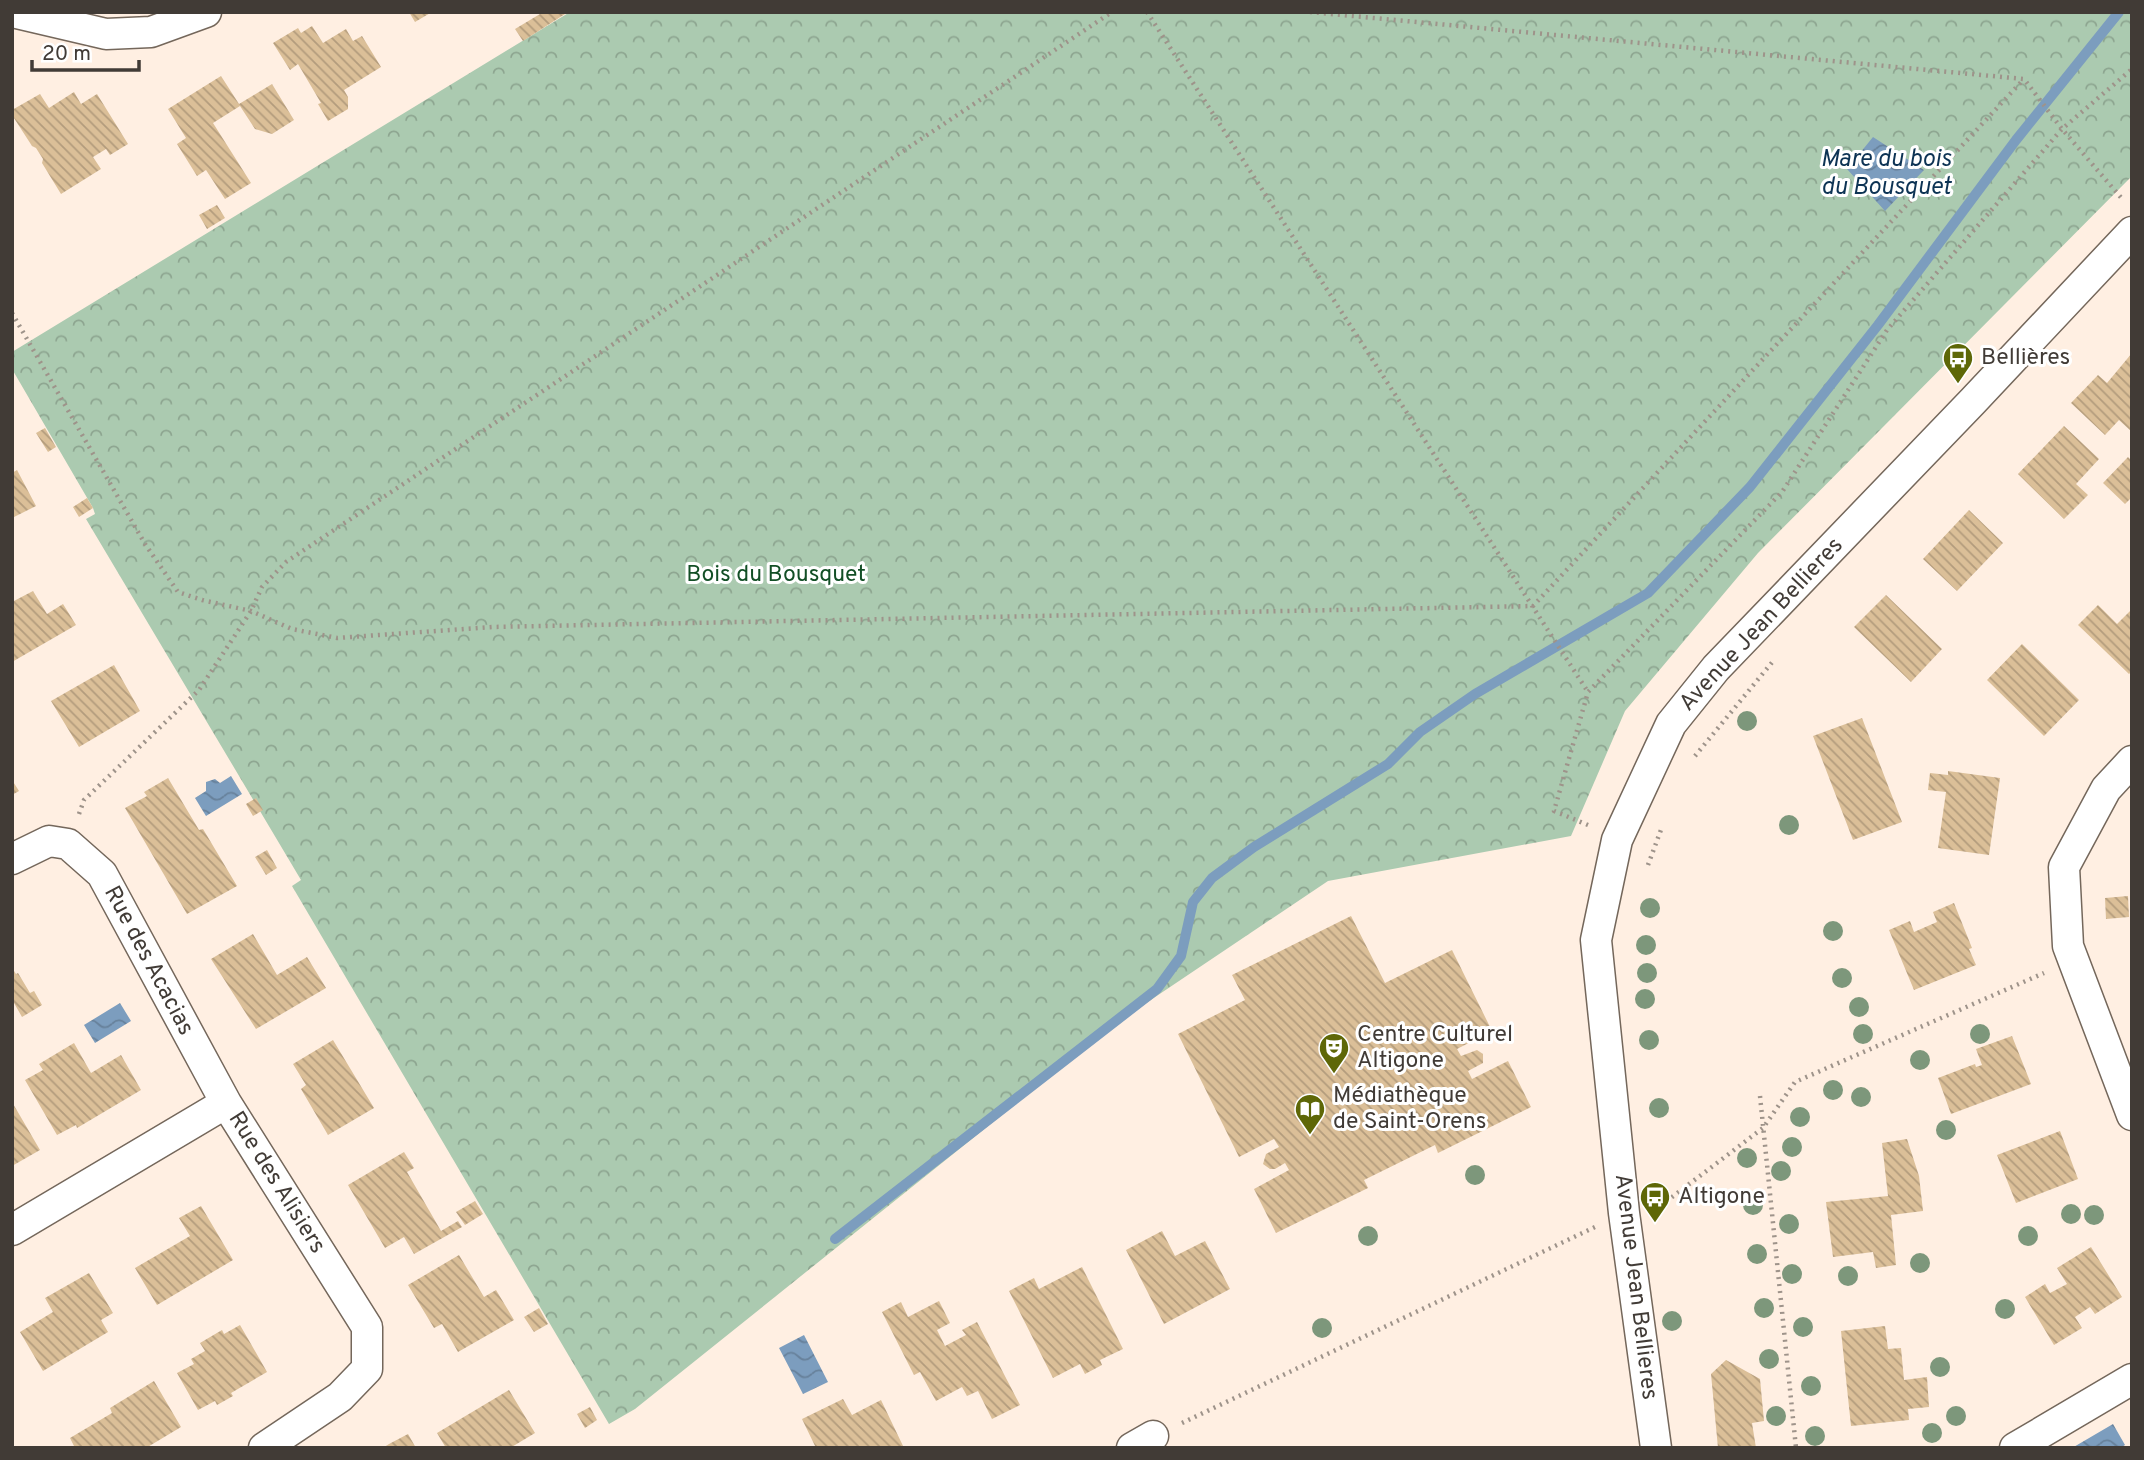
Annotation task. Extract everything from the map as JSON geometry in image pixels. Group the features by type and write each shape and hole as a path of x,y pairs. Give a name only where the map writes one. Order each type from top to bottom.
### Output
{"street":[{"path":"12,12 106,34 151,32 206,12"},
{"name":"Avenue Jean Bellieres","path":"1656,1448 1624,1213 1596,940 1618,840 1671,724 1716,668 1964,411 2129,217"},
{"path":"2132,761 2106,789 2064,867 2068,946 2132,1115"},
{"path":"12,859 48,841 68,844"},
{"name":"Rue des Acacias","path":"68,844 102,874 226,1104"},
{"name":"Rue des Alisiers","path":"12,1230 226,1104 367,1327 367,1369 340,1397 264,1448"},
{"path":"2015,1448 2132,1379"}],"path":[{"path":"68,844 84,800 199,690 251,611 262,587 286,562 1112,12"},
{"path":"1147,12 1588,692"},
{"path":"1310,12 2024,79 2129,217"},
{"path":"1618,840 1554,811 1588,692 1782,492 1887,330 2062,129 2132,69"},
{"path":"12,313 145,544 178,592 251,611 292,629 337,638 492,627 1532,606 2024,79"},
{"path":"1690,765 1696,754 1778,654"},
{"path":"1645,876 1663,825"},
{"path":"1653,1197 1654,1210 1763,1128 1795,1082 2073,961"},
{"path":"1760,1096 1796,1448"},
{"path":"1143,1442 1624,1213"}],"green space":[{"name":"Bois du Bousquet","path":"570,12 2132,12 2132,176 1758,553 1625,711 1571,836 1328,881 1118,1022 635,1409 609,1424 292,886 301,880 86,519 95,514 93,508 12,369 12,352"}],"water":[{"name":"Mare du bois du Bousquet","path":"1873,137 1924,170 1885,211 1847,169"},
{"path":"231,776 242,794 206,816 195,798 206,791 206,782 215,779 220,783"},
{"path":"120,1003 131,1021 95,1043 84,1025"},
{"path":"804,1335 828,1382 803,1394 779,1348"},
{"path":"2113,1424 2125,1445 2120,1448 2072,1448"}],"building":[{"path":"409,12 432,12 415,22"},
{"path":"539,12 565,14 523,41 515,29 540,14"},
{"path":"312,26 323,43 346,29 353,41 362,36 381,67 344,90 348,97 348,109 328,121 318,104 321,103 298,64 290,70 273,43 298,28 301,33"},
{"path":"221,76 239,104 272,84 294,120 272,134 255,129 240,106 213,123 251,183 225,199 206,170 197,176 177,144 186,138 168,109"},
{"path":"74,92 81,104 97,94 128,144 110,155 106,149 93,157 101,169 61,194 42,163 43,159 12,115 12,110 40,94 49,108"},
{"path":"217,205 225,218 207,229 199,215"},
{"path":"2132,353 2132,432 2119,420 2105,435 2071,403 2098,375 2107,383"},
{"path":"2064,426 2099,459 2076,484 2088,495 2064,519 2018,474"},
{"path":"45,428 56,447 48,452 36,433"},
{"path":"2128,457 2132,461 2132,497 2125,504 2103,483"},
{"path":"17,470 36,506 12,518 12,473"},
{"path":"87,498 93,508 79,517 73,507"},
{"path":"1969,510 2003,543 1957,591 1923,559"},
{"path":"33,591 47,614 63,604 76,625 12,662 12,602"},
{"path":"1886,595 1942,649 1911,682 1854,627"},
{"path":"2098,605 2117,624 2132,609 2132,671 2129,674 2078,625"},
{"path":"2022,644 2079,700 2044,736 1987,680"},
{"path":"114,665 140,711 79,747 51,701"},
{"path":"1862,718 1902,822 1853,840 1813,736"},
{"path":"1948,771 2000,778 1989,855 1938,848 1946,792 1928,790 1930,773 1948,775"},
{"path":"168,778 237,886 187,914 125,808 147,796 144,792"},
{"path":"12,780 19,791 12,795"},
{"path":"256,798 263,810 253,816 246,804"},
{"path":"267,850 277,868 266,875 255,857"},
{"path":"2128,896 2129,917 2106,919 2105,898"},
{"path":"1954,903 1976,965 1914,990 1889,930 1910,921 1914,932 1937,922 1933,912"},
{"name":"Centre Culturel Altigone","path":"1351,916 1385,983 1452,950 1492,1031 1457,1049 1461,1056 1477,1050 1483,1054 1483,1063 1468,1071 1472,1079 1508,1061 1531,1107 1438,1153 1435,1145 1364,1180 1368,1188 1276,1233 1254,1189 1289,1170 1285,1163 1275,1169 1263,1164 1266,1154 1279,1147 1274,1139 1239,1157 1178,1034 1245,1000 1232,975"},
{"path":"253,934 277,975 307,957 326,988 256,1029 211,959"},
{"path":"12,968 30,993 34,991 42,1005 22,1017 14,1003 12,1005"},
{"path":"2012,1036 2031,1084 1951,1114 1938,1078 1975,1064 1976,1067 1982,1065 1976,1049"},
{"path":"333,1040 374,1108 328,1135 301,1089 306,1085 293,1064"},
{"path":"74,1043 91,1073 121,1055 141,1090 77,1128 76,1125 57,1135 25,1080 43,1070 39,1064"},
{"path":"12,1102 40,1150 12,1166"},
{"path":"2060,1131 2078,1179 2016,1203 1997,1155"},
{"path":"1907,1139 1919,1176 1923,1211 1891,1215 1896,1265 1876,1268 1873,1252 1833,1257 1826,1202 1888,1196 1882,1143"},
{"path":"404,1152 414,1168 407,1172 441,1231 458,1221 462,1227 414,1254 404,1237 385,1248 348,1185"},
{"path":"475,1201 483,1214 465,1225 456,1212"},
{"path":"201,1206 233,1260 157,1305 135,1268 190,1236 179,1218"},
{"path":"1162,1231 1175,1256 1205,1241 1230,1289 1164,1324 1126,1250"},
{"path":"2091,1247 2122,1297 2095,1314 2090,1307 2075,1317 2082,1328 2054,1345 2025,1297 2045,1284 2050,1293 2067,1284 2057,1268"},
{"path":"459,1255 484,1297 496,1290 514,1320 458,1352 442,1324 434,1328 408,1285"},
{"path":"1082,1267 1123,1349 1100,1360 1102,1365 1085,1374 1080,1364 1053,1378 1009,1291 1034,1278 1039,1289"},
{"path":"89,1273 113,1313 101,1320 108,1332 43,1371 20,1332 53,1312 45,1298"},
{"path":"939,1301 950,1323 937,1330 945,1346 966,1335 962,1330 977,1322 1020,1405 992,1419 978,1391 967,1396 962,1387 936,1401 920,1372 914,1375 882,1312 901,1302 908,1317"},
{"path":"539,1308 548,1324 534,1332 524,1317"},
{"path":"240,1325 267,1372 231,1393 233,1396 217,1405 215,1401 198,1410 177,1373 194,1364 191,1359 205,1351 200,1343 222,1330 224,1334"},
{"path":"1885,1326 1888,1349 1901,1348 1904,1380 1927,1377 1929,1407 1908,1409 1909,1420 1851,1426 1841,1331"},
{"path":"1726,1360 1760,1379 1764,1421 1752,1423 1756,1448 1718,1448 1711,1374"},
{"path":"154,1381 181,1427 146,1448 75,1448 70,1438 112,1413 110,1408"},
{"path":"509,1390 535,1433 510,1448 446,1448 437,1433"},
{"path":"843,1399 852,1415 881,1400 904,1448 816,1448 802,1419"},
{"path":"590,1407 597,1420 585,1428 577,1414"},
{"path":"408,1434 416,1448 383,1448 389,1444"}],"waterway":[{"path":"835,1239 1157,989 1181,956 1193,902 1212,878 1254,847 1388,764 1420,732 1475,694 1648,593 1750,487 1878,325 2016,140 2119,12"}],"place":[{"name":"Bellières","path":"1958,385"},
{"name":"Centre Culturel Altigone","path":"1334,1075"},
{"name":"Médiathèque de Saint-Orens","path":"1310,1136"},
{"name":"Altigone","path":"1655,1224"}]}
